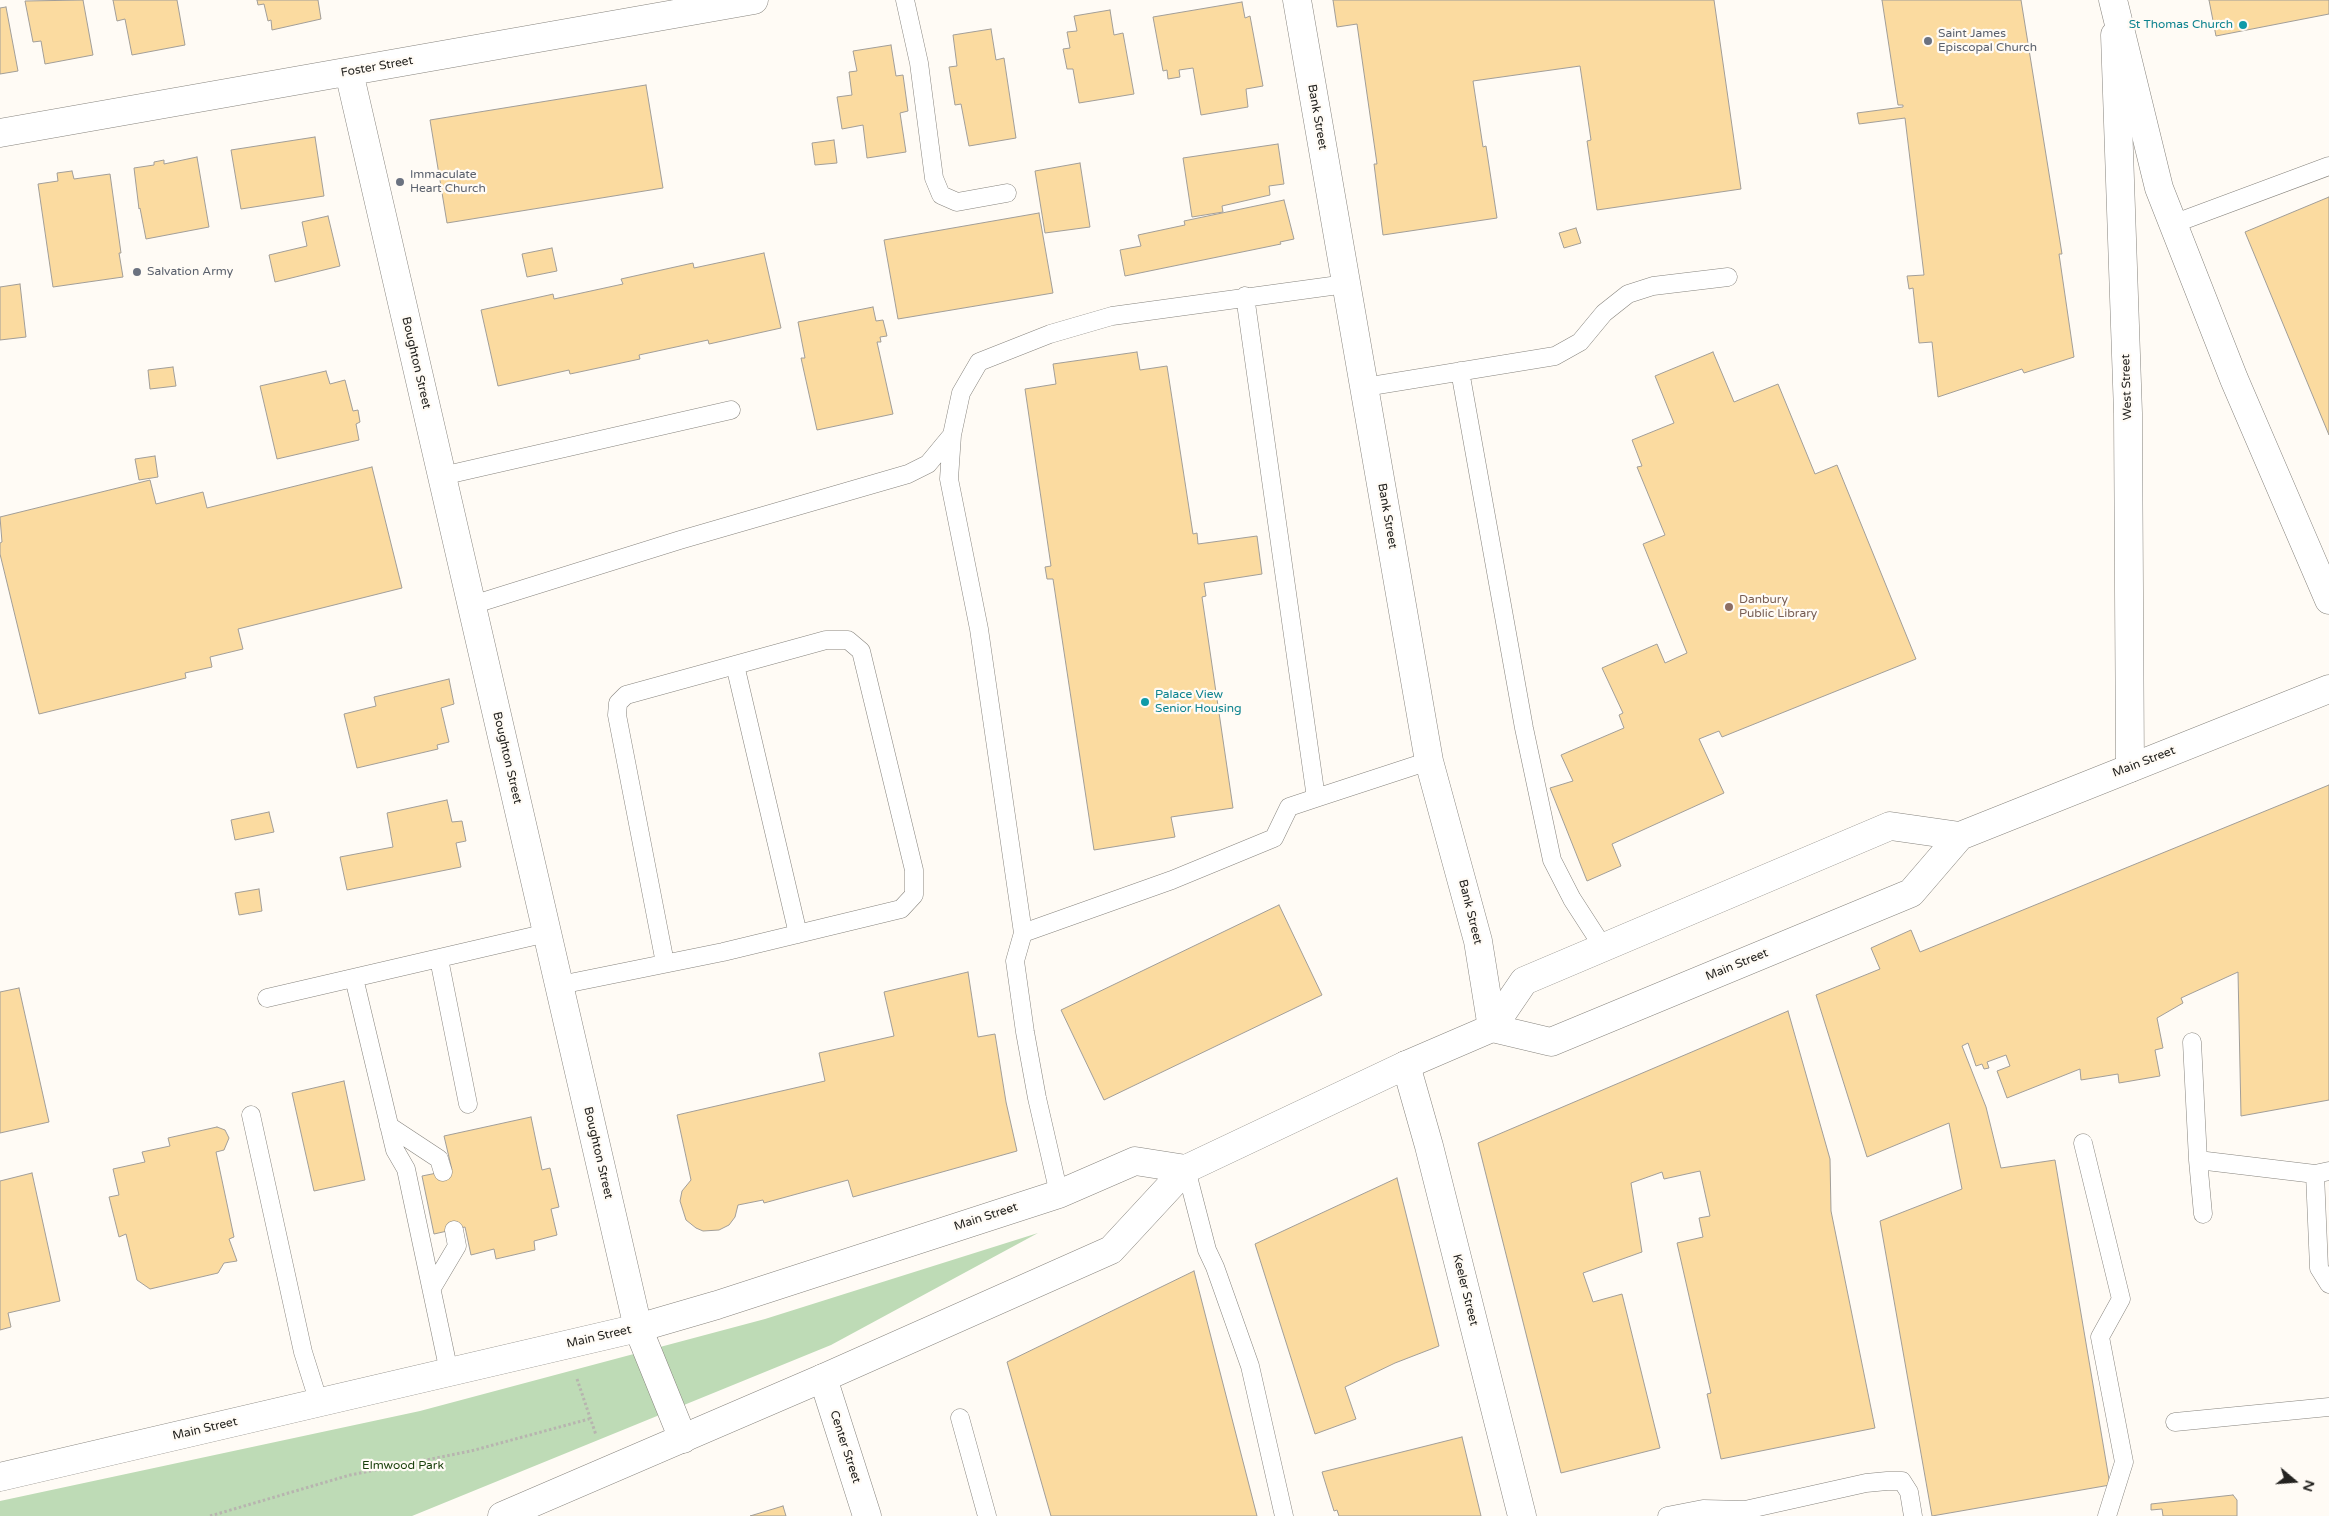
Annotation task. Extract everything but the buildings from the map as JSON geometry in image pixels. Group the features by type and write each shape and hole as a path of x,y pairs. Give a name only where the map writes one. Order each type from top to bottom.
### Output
{"street":[{"name":"Foster Street","path":"0,133 754,0"},
{"name":"Bank Street","path":"1297,0 1429,760 1478,941 1492,1028"},
{"name":"West Street","path":"2114,3 2159,188 2234,379 2329,600"},
{"name":"West Street","path":"2114,3 2128,413 2130,768"},
{"name":"Boughton Street","path":"350,72 638,1328 683,1439"},
{"name":"Main Street","path":"1960,836 1890,826 1524,981 1492,1028 1551,1042 1912,893 1960,836 2329,689"},
{"path":"502,1516 823,1378 1111,1250 1186,1169 1406,1065 1492,1028"},
{"name":"Keeler Street","path":"1406,1065 1429,1146 1522,1516"},
{"name":"Main Street","path":"0,1477 638,1328 717,1305 1059,1194 1135,1161 1186,1169"},
{"name":"Center Street","path":"823,1378 867,1516"}],"lane":[{"path":"905,0 919,63 934,178 941,195 957,202 1007,193"},
{"path":"2173,224 2329,166"},
{"path":"1364,387 1555,356 1580,342 1604,313 1628,294 1653,286 1728,277"},
{"path":"1059,1194 1026,1041 1015,961 1023,933 979,629 949,479 952,436 961,393 979,362 1050,334 1112,316 1245,296 1346,284"},
{"path":"1245,296 1316,798"},
{"path":"1460,371 1524,728 1552,860 1572,900 1602,947"},
{"path":"442,476 731,410"},
{"path":"472,605 680,540 908,474 928,464 952,436"},
{"path":"560,985 665,964 901,909 914,895 914,870 861,651 848,640 826,640 626,695 618,704 617,715 665,964"},
{"path":"735,665 798,934"},
{"path":"1023,933 1172,880 1274,838 1289,807 1429,760"},
{"path":"267,998 548,933"},
{"path":"439,959 468,1104"},
{"path":"354,978 395,1150 406,1169 449,1372"},
{"path":"2192,1042 2198,1160 2203,1214"},
{"path":"251,1115 303,1352 319,1403"},
{"path":"389,1126 439,1159 442,1172"},
{"path":"2083,1144 2121,1299 2100,1337 2124,1462 2107,1516"},
{"path":"2198,1160 2322,1172 2319,1268 2329,1284"},
{"path":"1186,1169 1207,1250 1215,1267 1250,1366 1284,1516"},
{"path":"432,1288 457,1246 454,1230"},
{"path":"2176,1422 2329,1407"},
{"path":"960,1418 987,1516"},
{"path":"1667,1516 1703,1509 1745,1510 1866,1483 1887,1481 1902,1482 1909,1492 1913,1516"}],"path":[{"path":"576,1377 589,1419 598,1440"},
{"path":"210,1516 350,1475 471,1451 589,1419"}],"green space":[{"name":"Elmwood Park","path":"1038,1233 831,1345 412,1516 0,1516 0,1501 420,1411 765,1319"}],"place":[{"name":"St Thomas Church","path":"2243,25"},
{"name":"Saint James Episcopal Church","path":"1928,41"},
{"name":"Immaculate Heart Church","path":"400,182"},
{"name":"Salvation Army","path":"137,272"},
{"name":"Danbury Public Library","path":"1729,607"},
{"name":"Palace View Senior Housing","path":"1145,702"}]}
